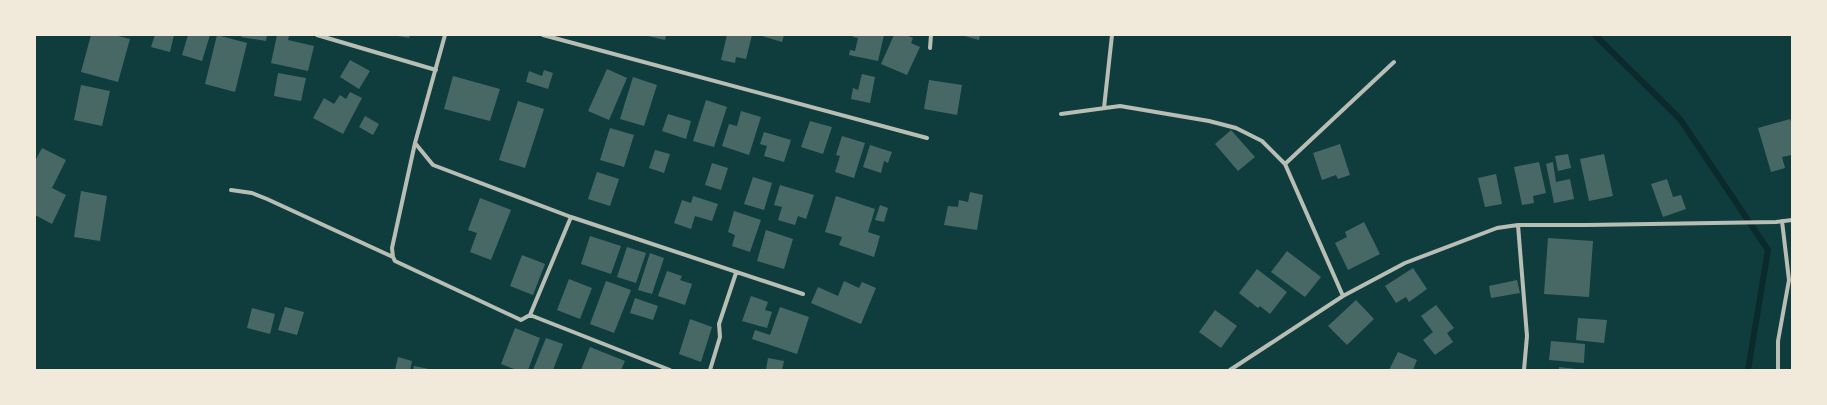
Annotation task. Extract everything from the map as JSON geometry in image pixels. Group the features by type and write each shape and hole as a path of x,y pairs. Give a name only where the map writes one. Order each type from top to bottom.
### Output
{"street":[{"path":"317,35 436,70"},
{"path":"393,257 392,248 415,143 445,35"},
{"path":"543,35 927,138"},
{"path":"930,48 931,35"},
{"path":"1104,108 1112,35"},
{"path":"1286,164 1394,62"},
{"path":"1061,114 1120,106 1209,121 1236,128 1262,141 1286,164 1343,296"},
{"path":"415,143 433,165 571,217 736,273 804,294"},
{"path":"231,190 252,193 267,199 393,257 395,261 521,320 530,315 571,217"},
{"path":"1230,370 1343,296 1405,263 1497,228 1518,224 1587,225 1776,222 1792,220"},
{"path":"1778,370 1778,341 1789,280 1782,221"},
{"path":"1518,224 1527,336 1524,370"},
{"path":"710,370 720,337 719,324 736,273"},
{"path":"530,315 669,370"}],"building":[{"path":"91,35 114,35 130,39 118,82 81,72"},
{"path":"155,35 174,35 170,52 151,47"},
{"path":"188,35 210,35 202,61 182,55"},
{"path":"217,35 247,43 235,92 205,84"},
{"path":"242,35 267,35 266,41 241,37"},
{"path":"277,35 289,36 288,40 314,46 308,71 271,63"},
{"path":"392,35 410,35 409,38"},
{"path":"644,35 666,35 665,40"},
{"path":"727,35 752,35 746,59 736,57 735,63 721,60"},
{"path":"759,35 784,35 782,42"},
{"path":"854,35 884,35 878,61 849,55 850,50 855,51 858,38 853,37"},
{"path":"894,35 906,35 913,38 911,43 920,47 907,75 881,64"},
{"path":"961,35 980,35 979,40"},
{"path":"350,60 370,71 359,89 340,77"},
{"path":"607,69 627,78 609,120 588,111"},
{"path":"544,70 553,73 548,89 526,82 529,71 542,76"},
{"path":"278,73 306,78 301,101 274,96"},
{"path":"862,74 875,77 870,103 851,99 853,88 858,90"},
{"path":"453,76 500,89 490,121 444,109"},
{"path":"633,77 657,85 644,126 620,119"},
{"path":"929,80 962,85 957,115 924,109"},
{"path":"81,85 110,91 102,126 74,120"},
{"path":"350,92 362,98 343,134 313,118 324,98 334,104 340,95 346,99"},
{"path":"706,100 727,107 714,147 693,141"},
{"path":"518,101 544,109 525,168 499,160"},
{"path":"741,111 761,117 749,155 722,146 729,124 737,126"},
{"path":"668,114 691,121 686,139 662,131"},
{"path":"365,116 379,124 373,135 359,127"},
{"path":"1790,119 1792,125 1792,155 1782,157 1785,168 1771,172 1758,128"},
{"path":"810,121 832,127 823,154 801,147"},
{"path":"610,128 634,135 624,167 600,160"},
{"path":"1231,130 1255,157 1238,171 1215,144"},
{"path":"764,132 791,140 784,162 764,156 767,146 760,144"},
{"path":"842,136 865,143 854,178 835,172 840,156 836,155"},
{"path":"1340,144 1350,175 1338,179 1336,175 1322,180 1313,153"},
{"path":"870,145 892,152 888,163 884,161 881,173 863,167"},
{"path":"42,148 66,160 52,188 66,195 52,224 35,215 35,161"},
{"path":"655,150 670,154 664,173 649,168"},
{"path":"1568,154 1571,168 1558,171 1555,156"},
{"path":"1604,154 1613,196 1589,201 1580,159"},
{"path":"1539,162 1546,193 1533,196 1534,203 1522,205 1514,167"},
{"path":"1553,162 1556,182 1570,179 1574,199 1554,203 1546,164"},
{"path":"712,163 728,168 721,190 705,185"},
{"path":"597,172 619,179 610,206 588,199"},
{"path":"1496,174 1502,204 1485,207 1478,178"},
{"path":"753,177 772,183 764,210 744,204"},
{"path":"1667,179 1673,197 1681,195 1686,209 1663,217 1651,184"},
{"path":"780,185 814,195 806,219 798,216 795,225 778,220 782,207 774,205"},
{"path":"81,191 107,196 100,241 74,237"},
{"path":"970,192 983,195 977,230 944,225 948,206 958,207 959,200 968,202"},
{"path":"693,196 718,204 712,221 695,216 691,229 674,223 682,200 691,203"},
{"path":"836,196 875,209 868,232 880,236 874,257 839,245 842,237 825,232"},
{"path":"480,198 511,210 491,260 470,252 477,233 468,230"},
{"path":"880,205 888,208 884,222 875,220"},
{"path":"734,211 761,220 750,252 732,246 735,235 728,232"},
{"path":"1364,222 1380,254 1348,270 1335,243 1347,237 1345,232"},
{"path":"766,230 793,239 784,269 757,261"},
{"path":"590,236 621,246 611,274 581,264"},
{"path":"1548,238 1593,241 1589,297 1544,294"},
{"path":"627,247 646,253 636,283 617,277"},
{"path":"1287,251 1321,277 1305,297 1271,272"},
{"path":"650,253 664,258 652,294 638,290"},
{"path":"522,255 545,264 533,295 510,286"},
{"path":"1413,268 1427,289 1409,302 1406,297 1396,303 1385,286"},
{"path":"1257,269 1287,292 1270,314 1260,306 1258,308 1239,293"},
{"path":"667,271 682,276 680,280 692,284 685,305 658,296"},
{"path":"569,279 592,288 580,319 557,310"},
{"path":"1517,280 1520,293 1491,298 1489,286"},
{"path":"606,281 631,290 614,333 590,324"},
{"path":"844,281 859,288 862,282 876,288 861,324 811,303 818,287 838,296"},
{"path":"751,296 768,302 765,310 772,312 767,328 742,321"},
{"path":"635,298 658,306 653,320 630,313"},
{"path":"1356,300 1374,319 1347,345 1328,326"},
{"path":"1436,305 1454,328 1447,333 1453,342 1435,355 1423,340 1433,332 1421,316"},
{"path":"285,307 304,312 297,335 278,330"},
{"path":"780,307 809,317 797,354 752,339 755,330 770,335"},
{"path":"252,308 275,314 270,334 247,328"},
{"path":"1215,310 1237,326 1221,348 1199,332"},
{"path":"1578,318 1607,320 1604,343 1576,340"},
{"path":"690,319 712,327 701,362 679,354"},
{"path":"515,328 540,338 528,370 517,370 501,364"},
{"path":"546,338 563,344 553,370 533,370"},
{"path":"1551,341 1585,344 1584,363 1549,360"},
{"path":"590,347 625,361 621,370 581,370"},
{"path":"1398,352 1417,360 1413,370 1389,370"},
{"path":"398,357 412,361 410,370 395,370"},
{"path":"768,358 784,361 782,370 766,370"},
{"path":"414,366 429,369 429,370 413,370"},
{"path":"1559,367 1576,369 1576,370 1559,370"}],"waterway":[{"path":"1595,35 1680,119 1768,250 1748,370"}]}
